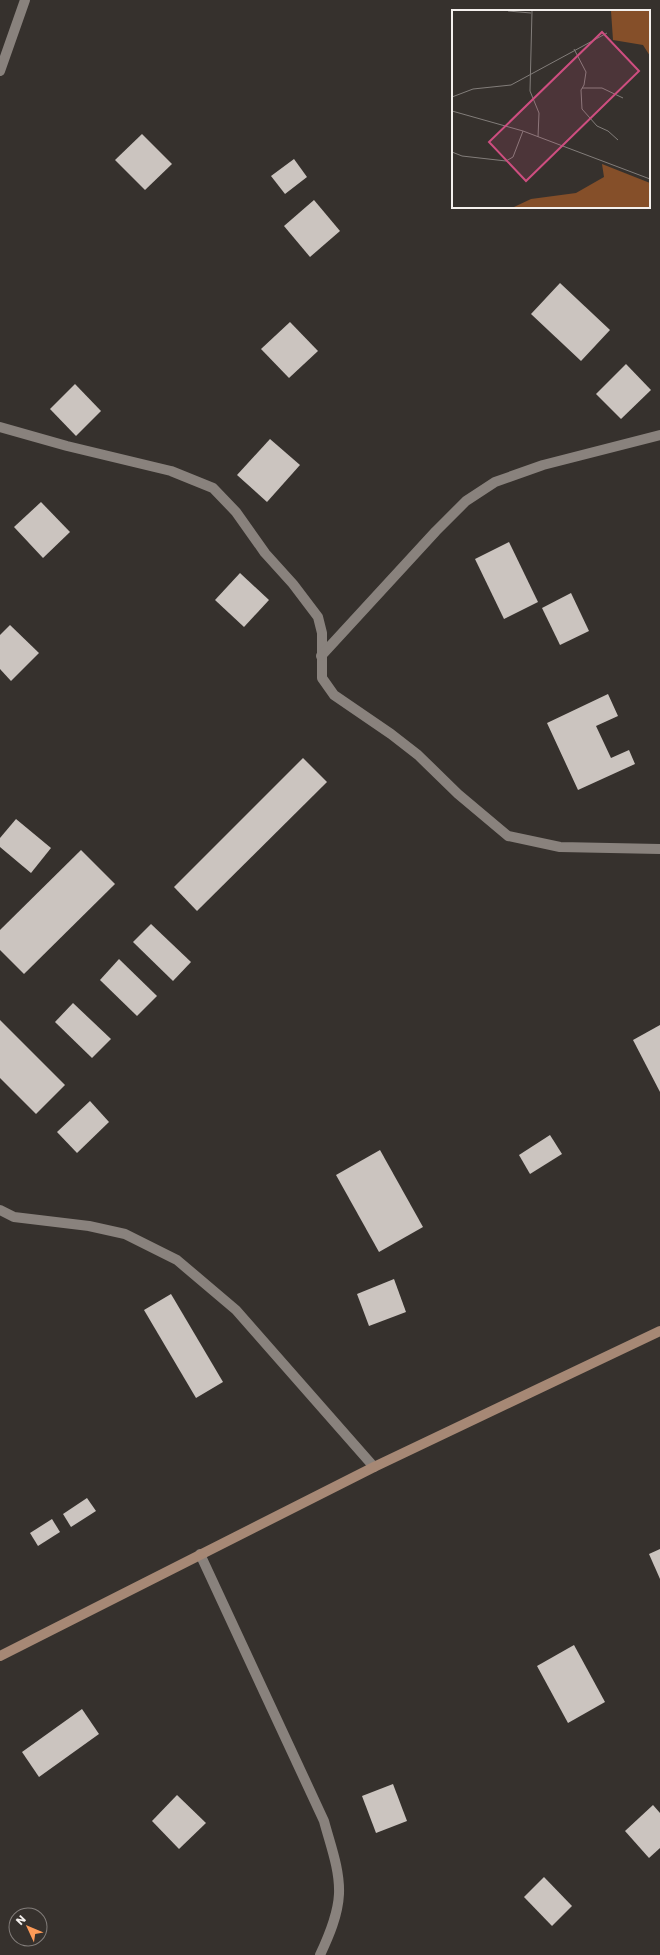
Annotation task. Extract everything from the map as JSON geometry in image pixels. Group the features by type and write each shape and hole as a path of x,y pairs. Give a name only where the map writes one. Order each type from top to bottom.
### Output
{"street":[{"path":"0,71 25,0"},
{"path":"0,427 67,446 171,471 213,488 236,512 265,553 293,584 318,617 322,633 322,678 334,695 391,734 418,755 458,794 508,836 560,847 660,849"},
{"path":"321,656 436,531 466,501 495,482 543,465 660,434"},
{"path":"0,1210 14,1217 90,1226 125,1234 177,1260 236,1310 374,1467"},
{"path":"0,1656 374,1467 660,1331"},
{"path":"200,1554 324,1822 336,1863 339,1894 332,1929 320,1955"}],"building":[{"path":"142,134 172,164 145,190 115,160"},
{"path":"294,159 307,177 285,194 271,176"},
{"path":"314,200 340,231 310,257 284,226"},
{"path":"560,283 610,330 581,361 531,314"},
{"path":"290,322 318,351 289,378 261,349"},
{"path":"626,364 651,390 621,419 596,394"},
{"path":"75,384 101,411 76,436 50,409"},
{"path":"270,439 300,465 267,502 237,475"},
{"path":"41,502 70,532 43,558 14,527"},
{"path":"509,542 538,602 504,619 475,559"},
{"path":"240,573 269,600 244,627 215,600"},
{"path":"571,593 589,631 560,645 542,608"},
{"path":"10,625 39,653 11,681 0,669 0,635"},
{"path":"608,694 618,716 596,726 611,758 629,750 635,764 578,790 547,723"},
{"path":"303,758 327,782 197,911 174,887"},
{"path":"16,819 51,848 31,873 0,847 0,838"},
{"path":"81,850 115,884 24,974 0,950 0,930"},
{"path":"151,924 191,962 173,981 133,942"},
{"path":"119,959 157,996 137,1016 100,980"},
{"path":"73,1003 111,1039 92,1058 55,1022"},
{"path":"0,1020 65,1085 36,1114 0,1078"},
{"path":"660,1025 660,1092 633,1040"},
{"path":"90,1101 109,1122 77,1153 57,1132"},
{"path":"550,1135 562,1154 530,1174 519,1155"},
{"path":"380,1150 423,1227 379,1252 336,1175"},
{"path":"394,1279 406,1312 369,1326 357,1294"},
{"path":"171,1294 223,1382 196,1398 144,1310"},
{"path":"87,1498 96,1511 71,1527 63,1514"},
{"path":"52,1519 60,1532 38,1546 30,1533"},
{"path":"660,1549 660,1579 649,1554"},
{"path":"574,1645 605,1702 568,1723 537,1666"},
{"path":"82,1709 99,1734 39,1777 22,1752"},
{"path":"393,1784 407,1821 376,1833 362,1796"},
{"path":"177,1795 206,1823 179,1849 152,1821"},
{"path":"653,1805 660,1813 660,1848 649,1858 625,1831"},
{"path":"544,1877 572,1906 552,1926 524,1897"}]}
